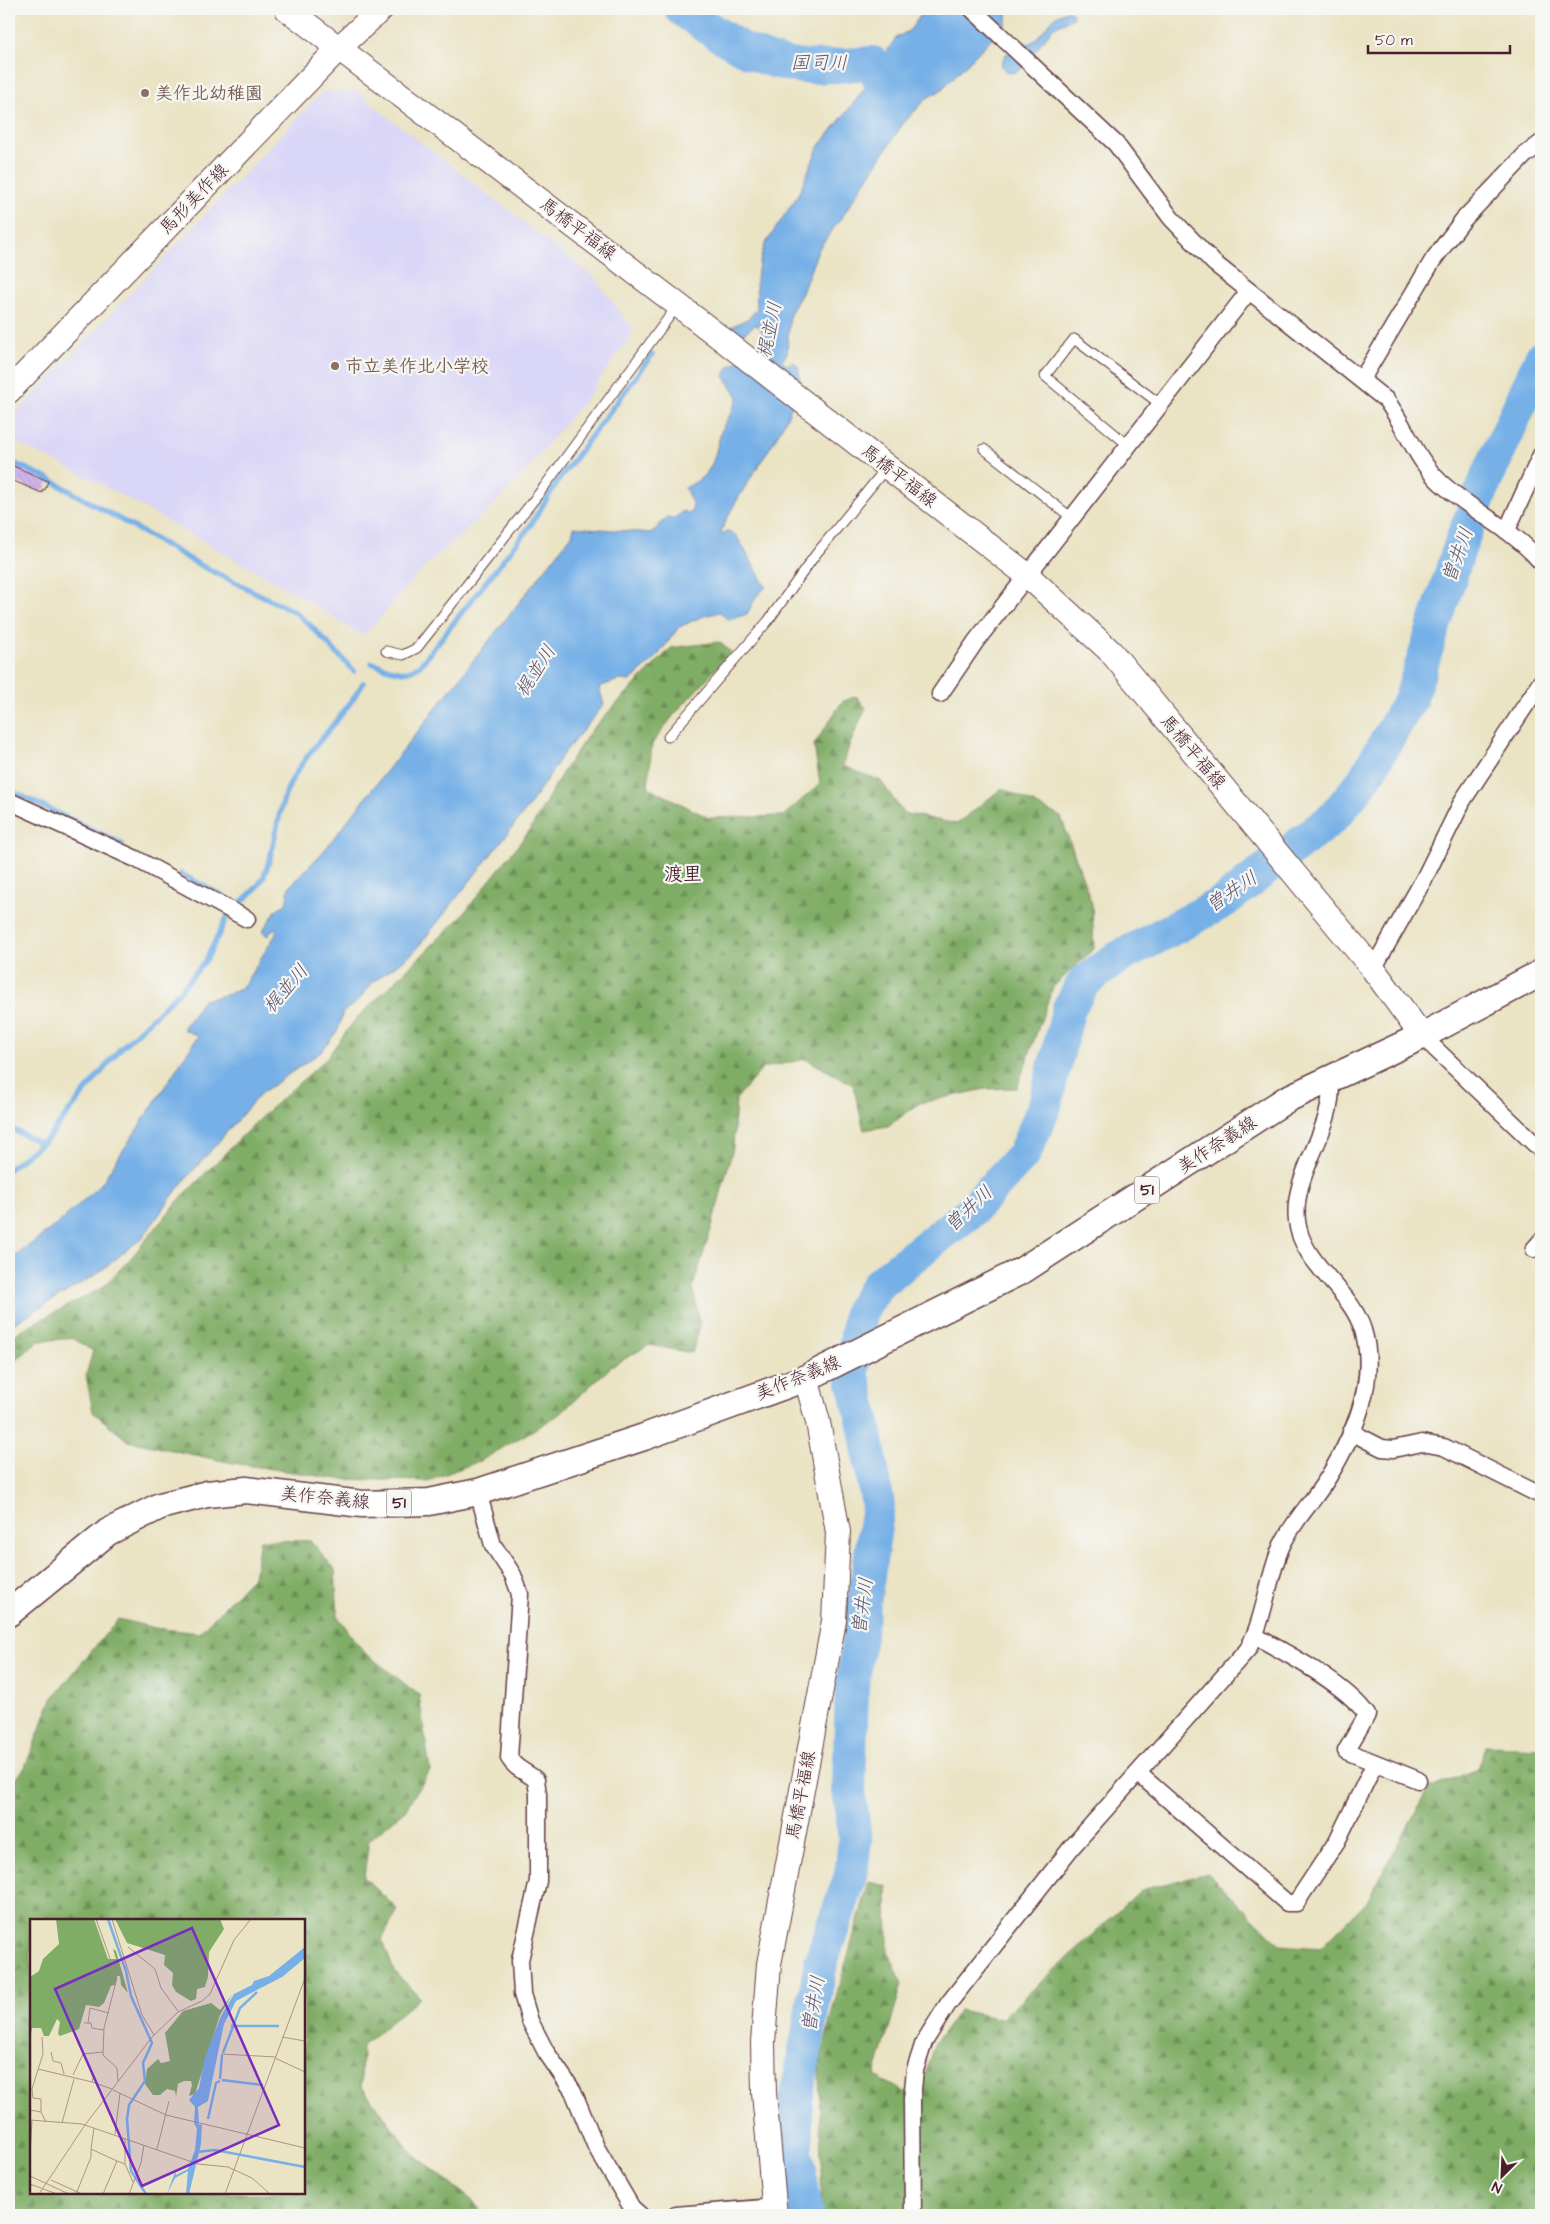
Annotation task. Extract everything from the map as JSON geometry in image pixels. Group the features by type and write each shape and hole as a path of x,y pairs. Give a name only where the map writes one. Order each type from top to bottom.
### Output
{"main road":[{"name":"馬橋平福線","path":"287,9 680,307 1027,575 1111,652 1373,969 1422,1036"},
{"name":"馬形美作線","path":"9,392 339,48 381,9"},
{"name":"美作奈義線","path":"9,1613 64,1565 108,1532 169,1504 207,1494 246,1490 362,1504 429,1502 478,1492 644,1437 806,1378 1023,1270 1287,1100 1422,1036 1541,973"},
{"name":"馬橋平福線","path":"775,2211 764,2093 763,2042 769,1964 834,1621 838,1532 818,1422 806,1378"}],"street":[{"path":"972,9 1116,144 1171,218 1214,263 1386,400 1428,469 1442,484 1529,547 1541,562"},
{"path":"1362,379 1432,260 1463,220 1524,155 1541,143"},
{"path":"940,694 976,641 1250,291"},
{"path":"1502,527 1541,455"},
{"path":"1373,969 1424,879 1463,800 1541,682"},
{"path":"9,801 136,859 246,919"},
{"path":"1422,1036 1541,1150"},
{"path":"913,2215 912,2100 915,2070 924,2042 948,2004 1071,1848 1224,1679 1248,1649 1255,1636 1281,1547 1294,1521 1329,1477 1363,1405 1368,1371 1362,1329 1346,1299 1311,1257 1300,1239 1297,1219 1299,1193 1327,1116 1332,1094 1330,1079"},
{"path":"1351,1432 1388,1448 1422,1443 1444,1447 1536,1493 1541,1493"},
{"path":"478,1492 493,1546 513,1575 520,1594 508,1758 514,1768 530,1775 536,1780 538,1794 538,1881 520,1960 522,1994 530,2021 546,2052 573,2091 596,2147 632,2208 640,2215"},
{"path":"1255,1636 1296,1658 1360,1704 1368,1715 1346,1752 1418,1780"},
{"path":"1139,1774 1286,1903 1296,1903 1337,1840 1375,1763"},
{"path":"676,2215 775,2211"}],"lane":[{"path":"386,651 403,655 417,648 544,487 680,307"},
{"path":"1128,445 1045,376 1051,368 1074,339 1160,404"},
{"path":"984,449 1072,518"},
{"path":"668,737 768,621 884,465"}],"shaded area":[{"name":"市立美作北小学校","path":"355,91 594,277 634,331 584,401 517,481 487,512 424,567 365,635 357,633 311,602 98,482 9,439 9,421 322,92"}],"green space":[{"path":"719,642 731,652 673,716 652,744 648,787 709,818 783,816 820,784 814,745 842,702 856,696 866,708 849,746 843,766 881,781 903,813 957,824 1002,788 1061,817 1092,904 1094,949 1053,987 1017,1088 985,1089 920,1103 888,1126 864,1130 853,1085 806,1059 763,1068 736,1099 733,1148 693,1287 700,1327 692,1353 649,1345 612,1366 557,1416 482,1460 428,1481 338,1479 233,1463 128,1441 93,1412 86,1375 93,1351 72,1338 39,1341 9,1366 9,1340 21,1330 102,1288 130,1259 179,1200 258,1120 325,1060 354,1021 460,918 530,830 565,768 593,728 671,648"},
{"path":"260,1540 311,1541 335,1570 338,1617 364,1652 419,1695 430,1771 405,1810 369,1840 364,1877 398,1910 382,1939 394,1971 420,1997 362,2046 361,2086 411,2152 474,2202 483,2215 9,2215 9,1789 25,1767 52,1699 118,1619 155,1628 199,1633 254,1576"},
{"path":"1485,1746 1541,1748 1541,2215 822,2215 819,2068 833,2008 869,1882 887,1886 888,1950 902,1984 875,2076 905,2092 921,2087 934,2045 959,2010 1001,2019 1141,1890 1208,1873 1280,1945 1320,1948 1368,1900 1428,1789 1478,1769"}],"water":[{"name":"梶並川","path":"925,9 1009,9 1005,25 940,91 927,98 902,125 844,214 818,250 802,293 790,314 787,353 782,362 786,365 794,362 798,366 799,385 784,424 739,496 720,534 728,532 736,535 766,587 756,597 747,614 728,620 720,612 704,616 679,627 656,658 630,681 619,680 599,687 604,705 563,754 530,805 414,952 373,982 357,1002 343,1012 338,1030 321,1052 260,1094 179,1187 143,1237 97,1274 9,1326 9,1261 61,1221 101,1184 198,1036 183,1029 203,1000 229,994 242,988 278,931 274,928 268,936 262,932 277,909 286,904 289,887 323,852 572,535 574,527 652,533 667,517 675,518 683,511 690,514 693,505 685,488 702,477 711,465 721,432 738,397 724,376 729,366 758,352 763,338 761,327 755,325 739,337 727,329 749,318 757,309 756,278 764,246 798,195 818,148 867,86 869,76 896,38 910,30"},
{"path":"1068,10 1072,12 1073,18 1054,27 1021,69 1012,73 1005,71 1001,65 1006,54 1034,41 1056,16"}],"building":[{"path":"9,464 48,481 45,490 43,489 42,493 9,479"}],"waterway":[{"name":"国司川","path":"681,9 735,45 780,63 816,67 873,63 887,99"},
{"path":"372,663 404,672 410,671 422,663 530,526 557,482 652,355"},
{"name":"曽井川","path":"807,2215 796,2153 796,2100 821,1962 851,1875 855,1839 849,1790 852,1687 878,1506 865,1428 852,1373 860,1312 878,1284 970,1212 1024,1154 1045,1105 1069,1008 1084,982 1114,960 1223,902 1333,818 1363,781 1410,700 1462,540 1486,480 1541,358"},
{"path":"9,461 47,478 200,565 295,612 354,671"},
{"path":"238,905 254,890 263,878 269,862 283,801 293,778 309,754 347,708 363,683"},
{"path":"9,790 122,844"},
{"path":"181,874 239,905"},
{"path":"9,1169 47,1139 119,1050 179,992 206,960 227,917"},
{"path":"9,1128 41,1143"}],"place":[{"name":"美作北幼稚園","path":"145,93"},
{"name":"市立美作北小学校","path":"335,366"}],"district":[{"name":"渡里","path":"683,874"}]}
